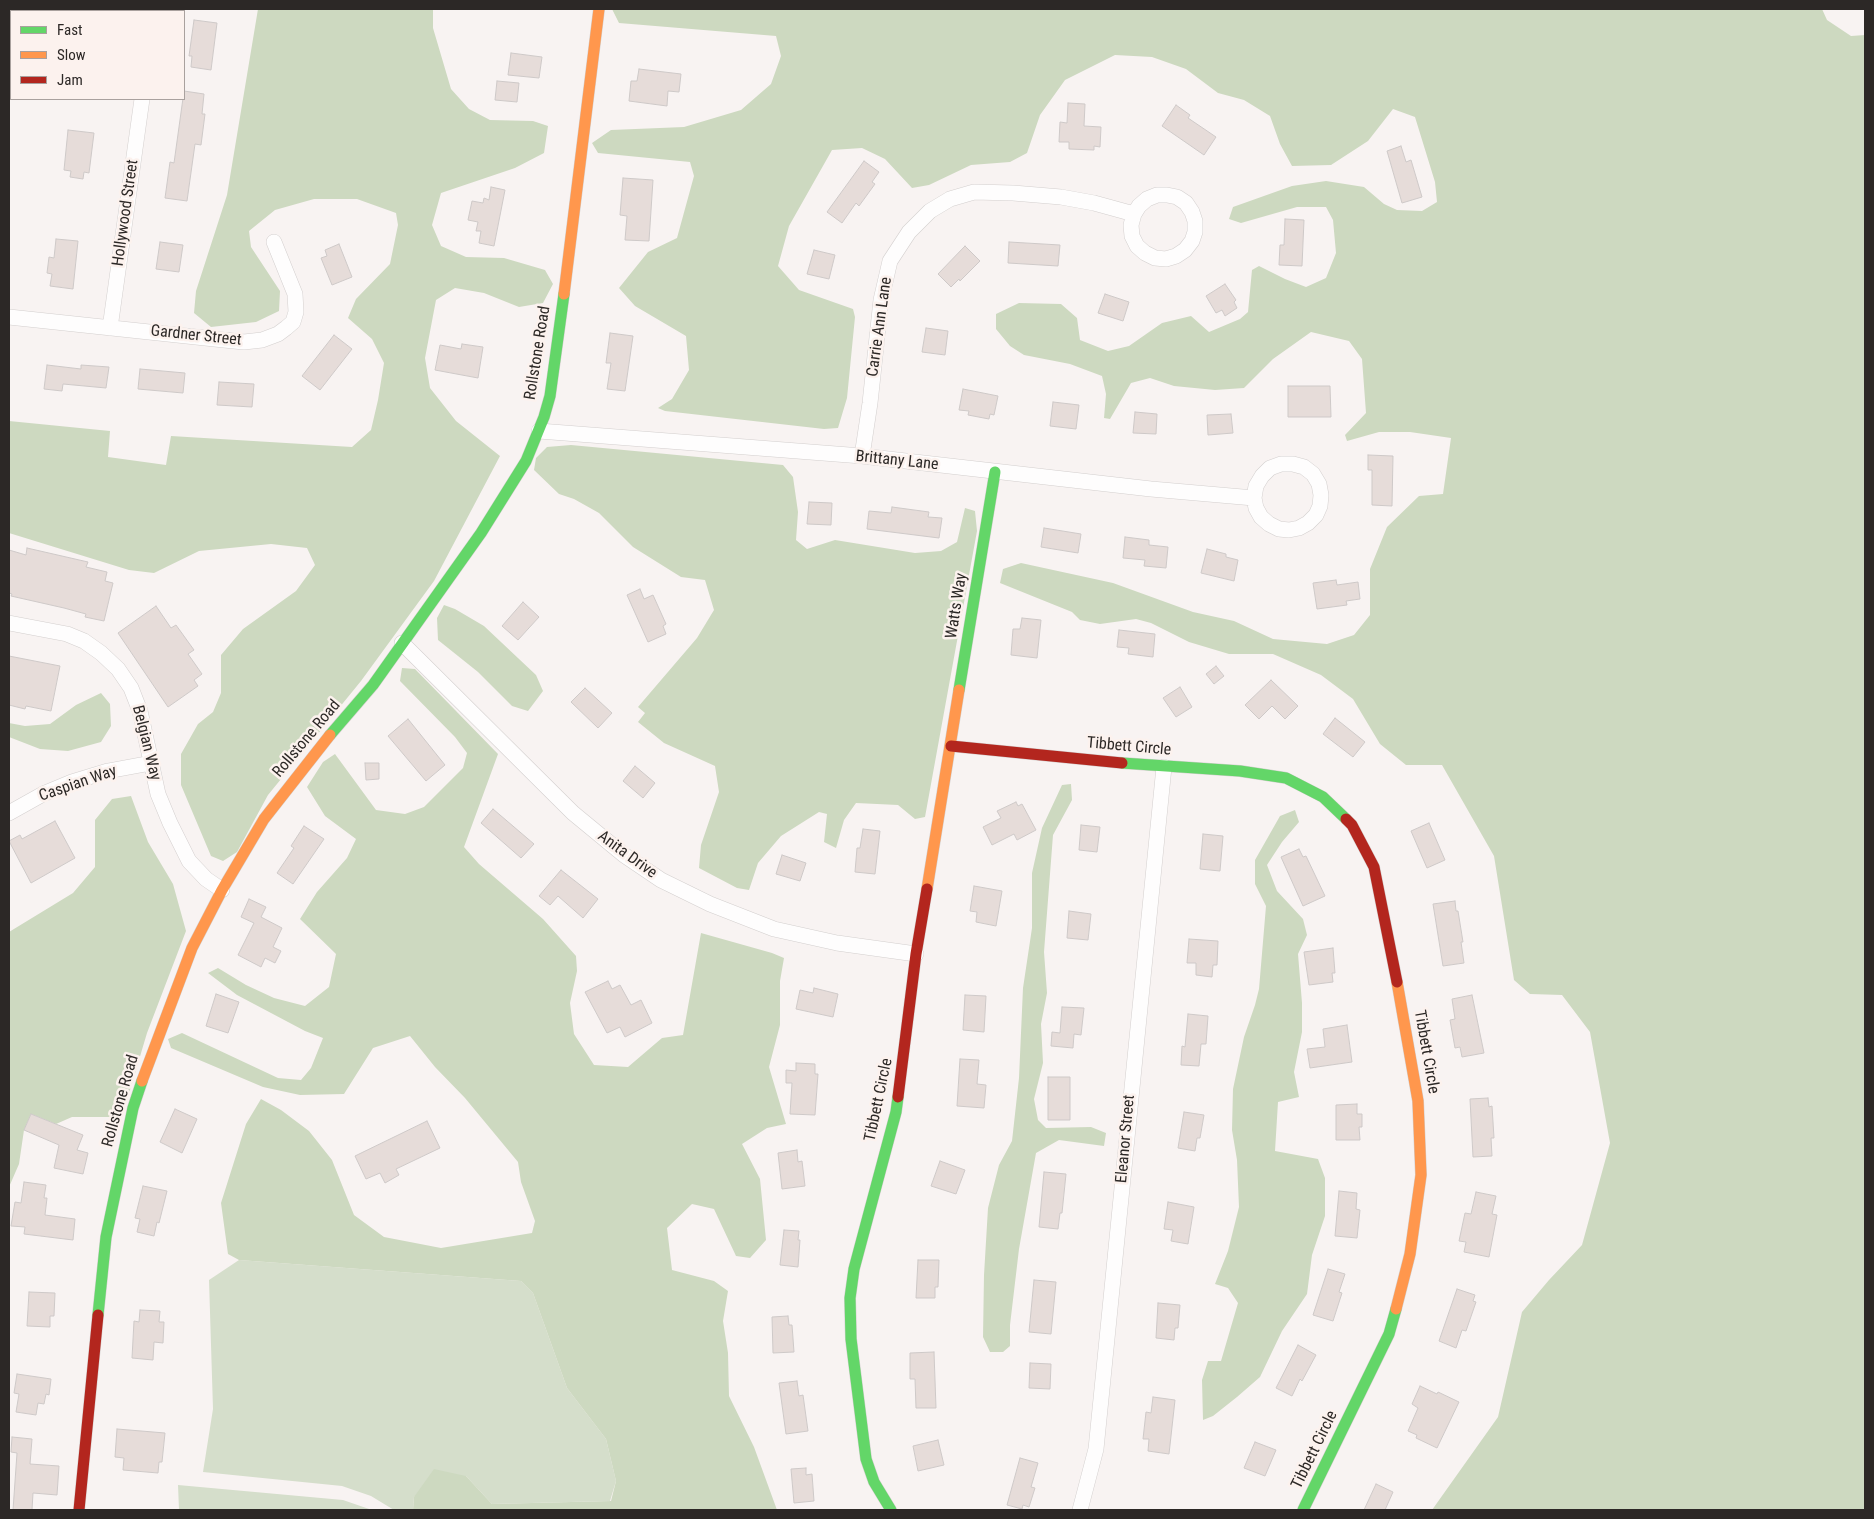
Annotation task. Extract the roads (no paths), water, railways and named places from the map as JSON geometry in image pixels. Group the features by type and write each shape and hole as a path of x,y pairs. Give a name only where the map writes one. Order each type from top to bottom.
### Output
{"street":[{"name":"Rollstone Road","path":"78,1510 106,1237 122,1157 144,1072 192,948 222,890 264,819 316,750 374,685 481,533 526,461 550,396 586,125 599,9"},
{"name":"Hollywood Street","path":"110,328 142,100"},
{"name":"Carrie Ann Lane","path":"862,456 870,403 881,300 890,261 909,232 930,211 950,199 974,192 1014,193 1077,200 1134,214"},
{"path":"1157,195 1177,197 1186,203 1195,221 1195,232 1192,242 1186,250 1176,256 1166,259 1155,258 1137,246 1132,236 1131,225 1134,214 1147,199 1157,195"},
{"name":"Gardner Street","path":"9,316 244,342 262,340 278,334 293,322 296,312 295,294 274,242"},
{"name":"Brittany Lane","path":"538,431 862,456 1151,489 1254,498"},
{"path":"1281,464 1298,466 1313,474 1319,484 1321,496 1320,506 1316,515 1299,528 1289,530 1278,529 1261,517 1256,508 1254,498 1256,486 1262,476 1270,468 1281,464"},
{"name":"Watts Way","path":"951,746 995,472"},
{"name":"Belgian Way","path":"9,623 67,634 84,641 118,669 131,688 140,712 158,794 170,823 189,861 206,880 222,890"},
{"name":"Anita Drive","path":"402,643 573,813 611,845 661,880 710,904 782,931 837,943 916,954"},
{"name":"Tibbett Circle","path":"891,1510 874,1482 866,1459 851,1339 850,1298 854,1269 896,1112 916,954 951,746 1164,767 1240,771 1286,778 1323,797 1352,825 1374,867 1389,936 1418,1101 1420,1175 1410,1254 1389,1334 1303,1510"},
{"name":"Caspian Way","path":"9,813 35,798 72,782 108,771 151,763"},
{"name":"Eleanor Street","path":"1080,1510 1096,1449 1164,767"}]}
